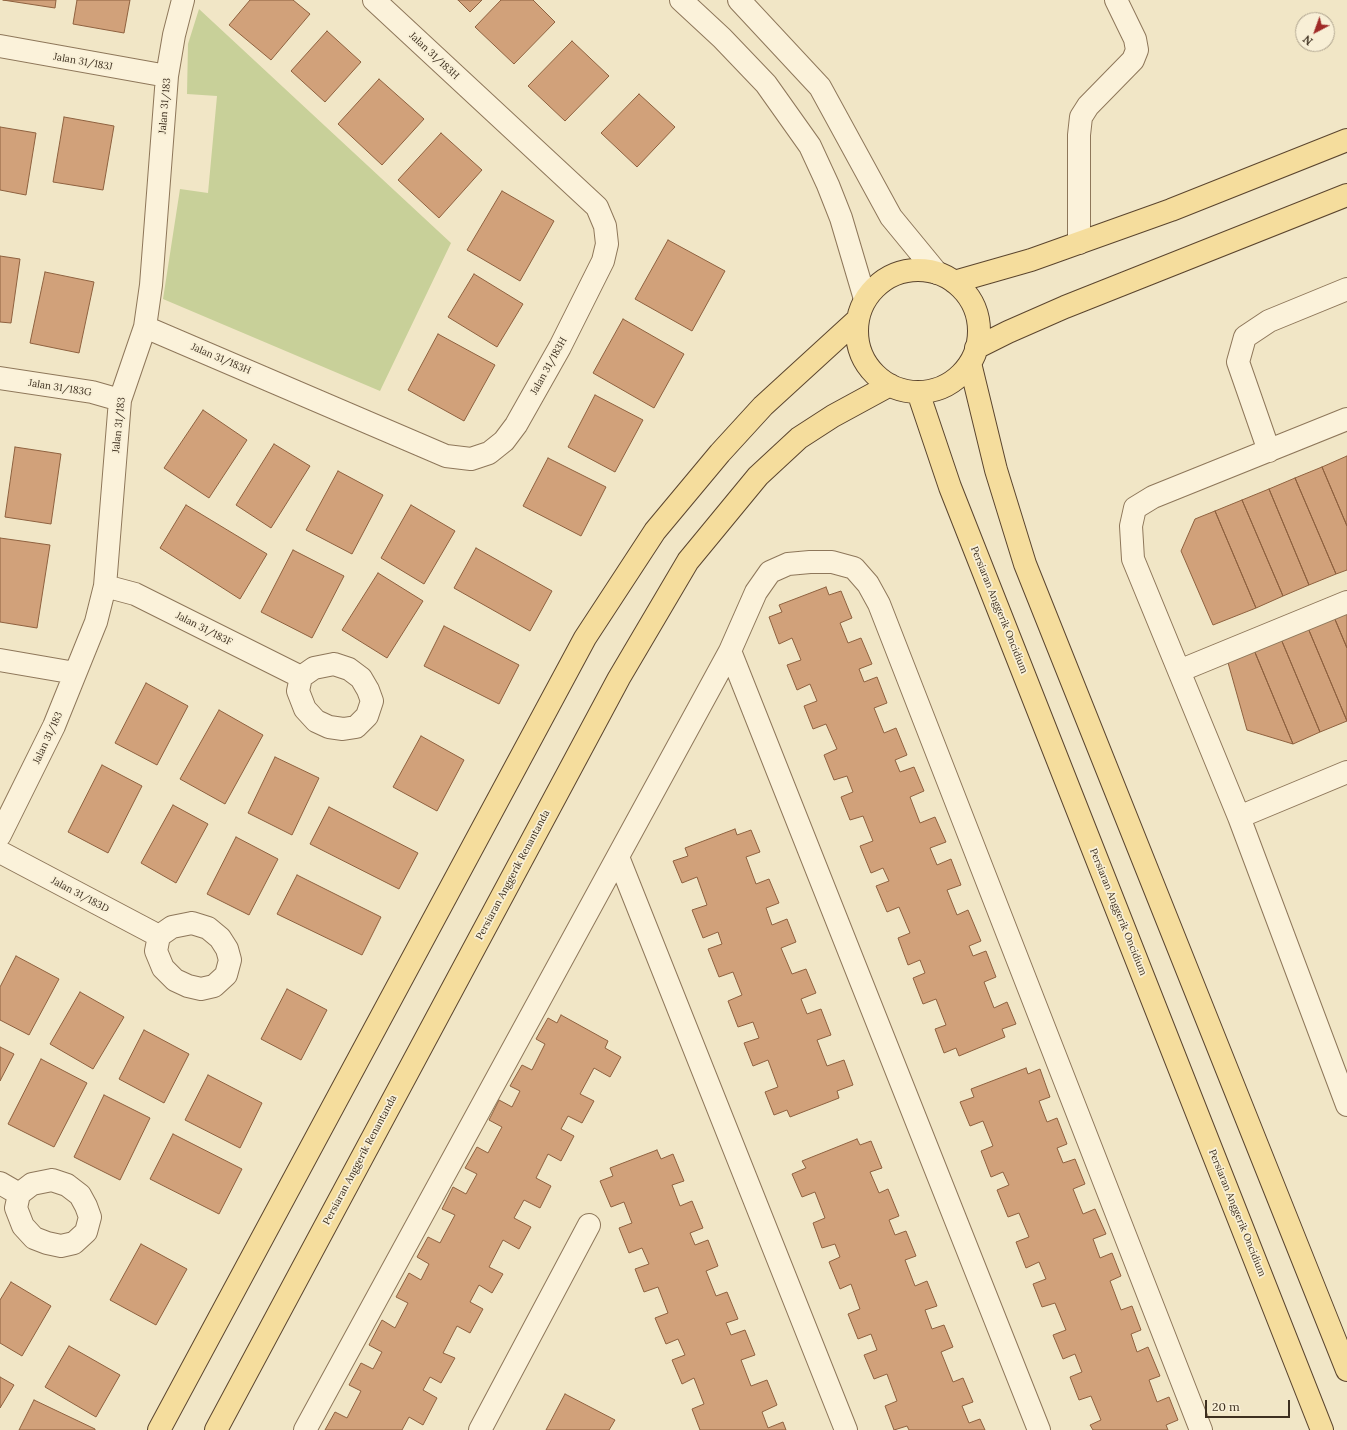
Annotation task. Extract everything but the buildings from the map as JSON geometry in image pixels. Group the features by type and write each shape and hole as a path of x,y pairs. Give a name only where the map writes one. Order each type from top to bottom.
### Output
{"main road":[{"path":"945,277 1031,260 1171,210 1347,140"},
{"path":"973,355 1008,332 1065,307 1347,195"},
{"path":"916,270 945,277 964,292 973,304 978,319 978,333 973,355 960,375 948,384 933,390 908,392 890,385 879,378 870,369 863,358 858,339 857,320 865,300 878,284 896,274 916,270"},
{"path":"159,1430 585,638 655,531 720,453 763,406 857,320"},
{"path":"973,355 996,470 1025,564 1347,1370"},
{"name":"Persiaran Anggerik Renantanda","path":"216,1430 619,678 688,561 758,476 799,438 833,416 890,385"},
{"name":"Persiaran Anggerik Oncidium","path":"918,392 950,487 1322,1430"}],"street":[{"name":"Jalan 31/183","path":"0,835 54,726 96,622 105,586 120,400 145,327 151,285 167,76 174,35 183,0"},
{"name":"Jalan 31/183H","path":"145,327 446,456 471,458 489,453 504,441 516,425 560,347 604,261 607,244 605,226 597,207 374,0"},
{"path":"681,0 722,38 766,84 810,146 841,218 865,300"},
{"path":"739,0 820,87 891,217 945,277"},
{"path":"1079,243 1079,135 1082,117 1088,106 1133,60 1137,50 1135,39 1116,0"},
{"name":"Jalan 31/183J","path":"0,46 167,76"},
{"path":"1269,450 1238,362 1245,337 1269,321 1347,288"},
{"name":"Jalan 31/183G","path":"0,378 92,392 120,400"},
{"path":"1347,419 1153,497 1135,508 1131,526 1133,559 1239,817 1347,1105"},
{"path":"305,1430 730,651 756,592 770,572 788,564 810,562 832,562 854,568 868,584 879,604 1201,1430"},
{"name":"Jalan 31/183F","path":"105,586 135,594 301,678"},
{"path":"1179,671 1347,602"},
{"path":"730,651 1039,1430"},
{"path":"0,660 75,673"},
{"path":"1239,817 1347,772"},
{"name":"Jalan 31/183D","path":"0,852 159,936"},
{"path":"618,857 846,1430"},
{"path":"0,1183 20,1194"},
{"path":"480,1430 589,1225"}],"green space":[{"path":"199,9 451,243 380,391 163,299 180,189 208,193 217,96 187,94 188,44"}]}
